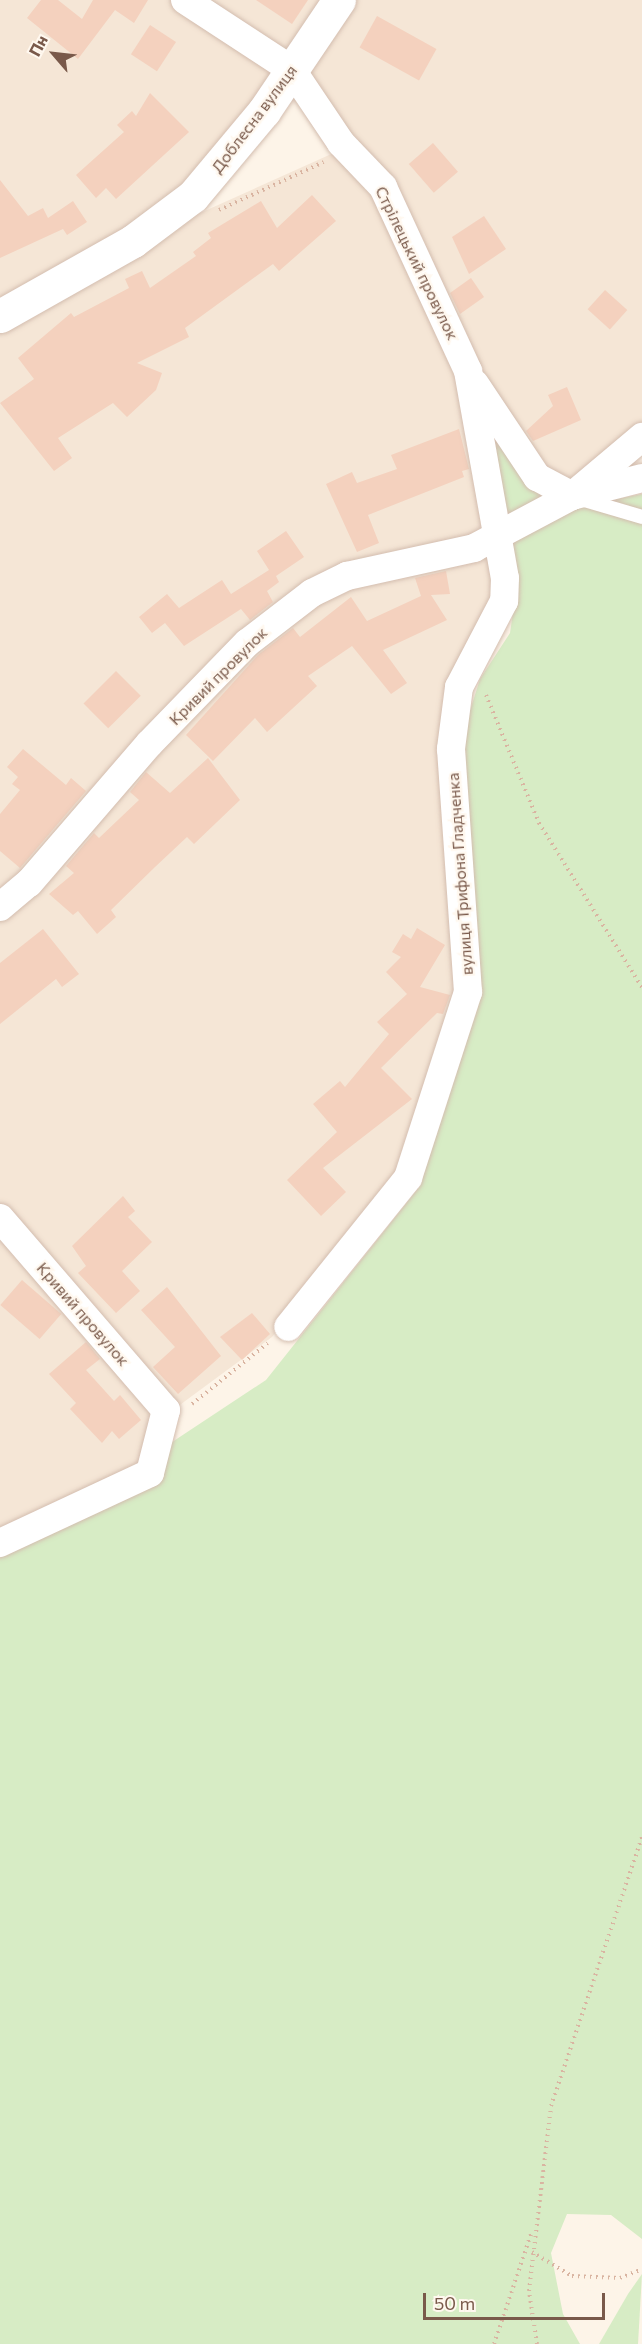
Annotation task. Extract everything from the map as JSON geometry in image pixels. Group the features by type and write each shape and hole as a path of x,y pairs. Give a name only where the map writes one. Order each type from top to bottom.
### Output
{"street":[{"name":"Стрілецький провулок","path":"185,0 292,70 341,142 383,188 468,371 494,537"},
{"name":"Доблесна вулиця","path":"0,316 133,241 193,196 229,157 339,0"},
{"path":"468,371 537,477 572,496 642,478"},
{"path":"572,496 642,436"},
{"name":"Кривий провулок","path":"0,907 29,883 157,736 247,643 287,610 347,576 423,562 494,537 572,496"},
{"name":"вулиця Трифона Гладченка","path":"288,1327 408,1178 468,992 451,749 459,687 504,601 505,578 494,537"},
{"name":"Кривий провулок","path":"0,1218 166,1410"},
{"path":"0,1543 150,1473 166,1410"}],"lane":[{"path":"572,496 642,517"}],"path":[{"path":"483,688 539,823 642,987"},
{"path":"166,1410 178,1415 288,1327"},
{"path":"537,2344 529,2291 534,2225 551,2106 642,1837"},
{"path":"494,2344 534,2225"},
{"path":"532,2252 572,2276 620,2278 642,2269"}],"shaded area":[{"path":"0,0 174,0 279,72 182,197 0,308"},
{"path":"196,0 328,0 292,53"},
{"path":"353,0 642,0 642,427 583,490 535,467 306,70"},
{"path":"338,151 377,194 459,367 483,521 472,545 305,591 0,900 0,329 178,223"},
{"path":"484,552 501,571 464,663 465,984 403,1175 272,1337 173,1410 0,1210 0,914 232,664 342,583"},
{"path":"0,1224 155,1410 144,1469 0,1537"}],"green space":[{"path":"500,439 571,508 642,494 642,2239 611,2215 567,2214 551,2253 563,2314 580,2344 0,2344 0,1556 266,1380 420,1186 478,994 462,736 480,679 510,633 518,577 486,447"},
{"path":"642,2274 638,2344 599,2344 628,2294"}],"building":[{"path":"41,0 58,0 82,19 93,0 148,0 134,23 115,10 78,59 27,18"},
{"path":"256,0 308,0 292,24"},
{"path":"377,16 436,49 419,80 360,47"},
{"path":"150,25 176,42 157,71 131,54"},
{"path":"150,93 189,132 116,199 106,188 96,198 76,175 124,132 117,125 132,111 136,116"},
{"path":"433,143 458,172 434,193 409,164"},
{"path":"0,180 28,216 43,208 48,218 73,201 87,222 67,235 63,229 0,258"},
{"path":"312,195 336,221 279,271 273,264 185,328 189,337 137,363 162,373 156,390 127,417 113,403 58,438 72,458 54,471 0,403 34,379 18,358 71,313 74,317 129,288 125,279 142,271 150,288 196,256 193,252 211,238 208,233 261,201 277,228"},
{"path":"484,216 506,249 469,274 452,237"},
{"path":"471,278 484,297 460,314 450,293"},
{"path":"605,290 627,310 610,329 588,309"},
{"path":"567,387 581,420 533,441 526,431 553,406 548,395"},
{"path":"459,429 469,469 462,471 464,477 368,515 379,543 357,552 326,484 352,472 357,483 397,469 391,455"},
{"path":"286,531 304,557 276,576 279,582 267,591 273,602 250,620 241,609 184,646 165,623 152,633 139,617 167,594 179,608 222,580 231,594 269,570 257,551"},
{"path":"446,571 450,594 431,595 447,620 383,650 407,683 391,694 352,646 308,676 317,686 267,732 255,718 213,761 186,735 258,655 293,628 300,637 351,597 367,621 421,596 415,578"},
{"path":"116,671 141,696 108,728 83,704"},
{"path":"23,749 66,785 71,778 86,791 20,868 0,851 0,814 20,790 12,784 18,777 7,767"},
{"path":"208,758 240,800 194,844 187,837 111,910 116,917 97,934 78,911 73,915 49,894 74,873 66,866 94,833 99,838 139,800 130,792 146,772 170,793"},
{"path":"417,928 445,945 420,987 450,995 443,1014 437,1013 381,1068 412,1099 323,1168 346,1192 321,1216 287,1180 337,1132 313,1104 340,1081 345,1087 389,1034 377,1022 407,994 386,972 401,957 392,952 403,934 411,939"},
{"path":"43,929 79,974 62,987 56,979 0,1024 0,963"},
{"path":"123,1196 135,1211 128,1217 152,1242 122,1271 140,1291 116,1313 78,1273 86,1266 72,1246"},
{"path":"22,1280 61,1314 40,1339 0,1305"},
{"path":"167,1287 221,1356 178,1394 153,1367 175,1347 141,1310"},
{"path":"252,1313 270,1334 242,1360 220,1337"},
{"path":"86,1342 100,1359 86,1370 114,1401 120,1395 141,1420 119,1439 112,1431 102,1443 70,1409 76,1403 49,1374"}]}
